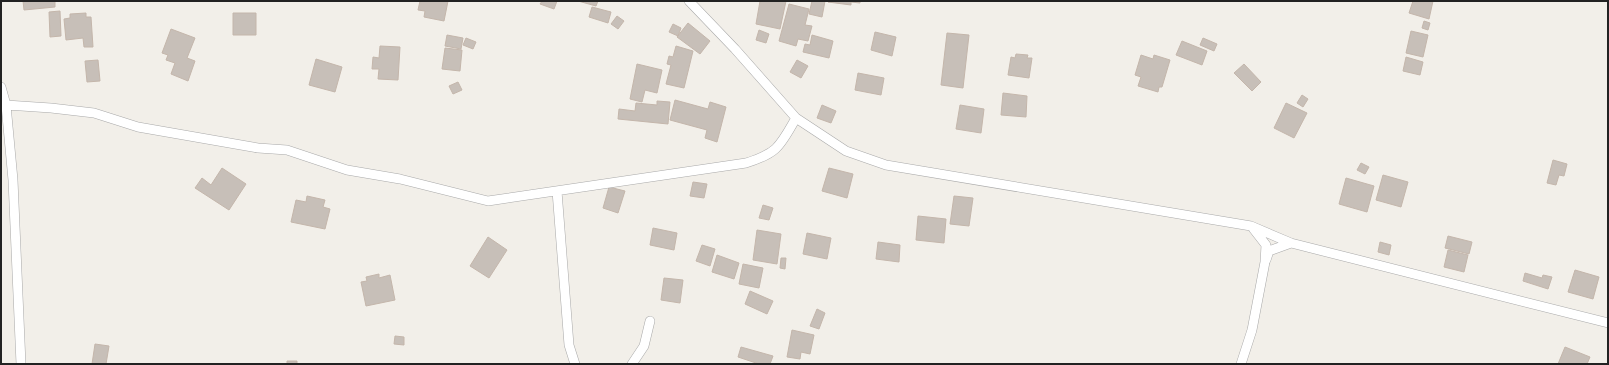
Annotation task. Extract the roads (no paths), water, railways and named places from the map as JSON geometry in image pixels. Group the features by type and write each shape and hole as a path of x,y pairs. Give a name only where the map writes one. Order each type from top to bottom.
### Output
{"street":[{"path":"689,1 735,49 796,118 846,151 886,165 1251,226 1291,244 1608,323"},
{"path":"1,87 6,106 13,180 21,364"},
{"path":"6,106 51,108 94,113 138,127 258,148 287,150 347,170 400,178 488,200 746,163 766,157 781,144 796,118"},
{"path":"557,191 569,345 575,364"},
{"path":"1241,364 1252,330 1265,262 1266,245 1251,226"},
{"path":"1265,262 1269,251 1291,244"},
{"path":"632,364 644,346 650,321"}]}
